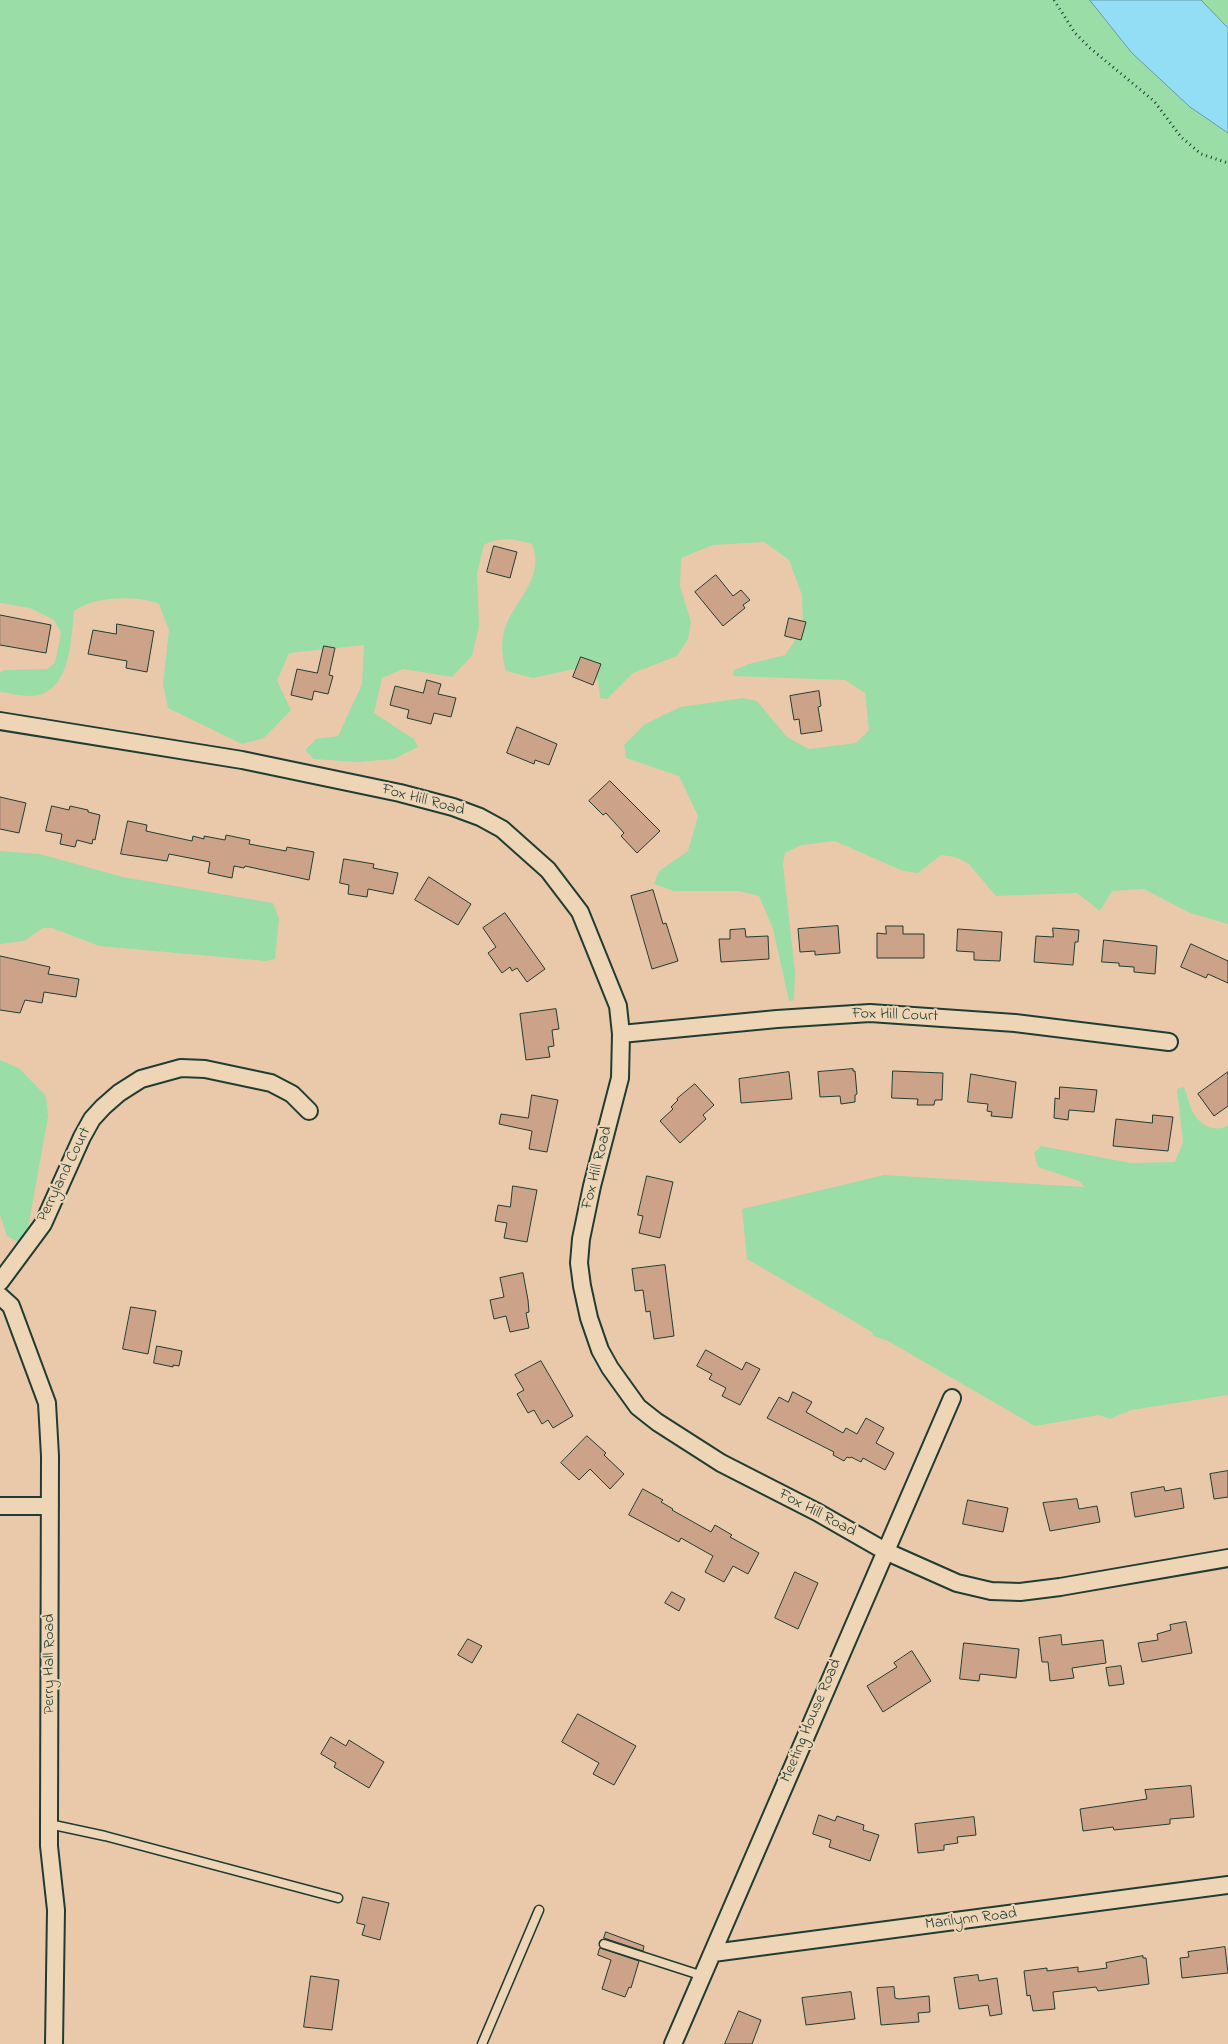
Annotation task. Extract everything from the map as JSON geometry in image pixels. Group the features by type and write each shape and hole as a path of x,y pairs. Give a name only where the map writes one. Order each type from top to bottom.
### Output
{"street":[{"name":"Fox Hill Road","path":"0,722 242,760 400,793 453,807 480,817 502,829 548,870 580,912 618,1006 620,1078 581,1238 579,1263 589,1318 600,1350 625,1390 638,1407 657,1422 721,1463 817,1512 885,1550 958,1583 991,1590 1020,1592 1080,1584 1228,1558"},
{"name":"Fox Hill Court","path":"620,1034 778,1019 870,1013 997,1022 1169,1042"},
{"name":"Perryland Court","path":"0,1282 43,1224 82,1136 92,1119 119,1093 141,1079 181,1068 205,1069 271,1083 292,1094 309,1111"},
{"name":"Perry Hall Road","path":"0,1296 10,1306 47,1403 50,1506 48,1824 56,1910 54,2044"},
{"name":"Meeting House Road","path":"673,2044 952,1398"},
{"path":"0,1506 50,1506"},
{"name":"Marilynn Road","path":"713,1953 1228,1886"}],"lane":[{"path":"48,1824 105,1836 338,1898"},
{"path":"482,2044 539,1910"},
{"path":"604,1944 703,1976"}],"path":[{"path":"1054,0 1075,33 1090,48 1154,100 1181,137 1201,154 1228,163"}],"green space":[{"path":"0,0 1228,0 1228,924 1190,913 1144,889 1112,891 1100,911 1077,893 996,896 968,863 955,857 941,855 918,873 903,871 835,841 801,845 785,853 783,864 795,972 794,1000 789,1001 773,929 759,896 739,891 674,891 654,884 659,871 688,851 698,816 679,776 626,758 624,745 645,724 680,707 743,698 757,701 787,737 809,749 856,743 869,730 865,693 845,680 733,676 734,670 749,664 785,655 803,629 802,595 789,560 764,542 713,545 681,558 680,586 691,622 688,639 677,656 633,673 607,699 600,698 598,680 590,672 574,669 533,678 506,671 502,648 504,631 532,577 535,556 532,544 520,541 502,539 484,545 477,573 479,626 472,656 452,677 403,669 382,678 374,713 414,739 418,747 394,759 357,762 314,759 305,750 316,739 338,736 362,684 364,645 289,653 277,681 291,710 264,738 242,744 168,708 163,684 169,630 159,604 139,599 128,598 93,602 74,611 70,650 61,676 54,686 44,693 31,696 0,692 0,672 5,670 47,669 55,663 61,633 54,620 30,608 0,603"},
{"path":"0,851 40,854 123,877 273,903 279,919 275,959 266,961 99,946 52,928 43,928 24,941 0,944"},
{"path":"0,1060 19,1068 46,1096 48,1117 27,1234 20,1243 7,1236 0,1215"},
{"path":"1184,1087 1192,1111 1199,1121 1211,1128 1220,1128 1228,1125 1228,1395 1131,1410 1110,1419 1099,1415 1035,1426 888,1341 873,1336 872,1332 747,1259 742,1209 884,1175 1085,1187 1079,1181 1038,1167 1034,1153 1041,1146 1131,1163 1175,1162 1183,1142 1177,1089"}],"water":[{"path":"1090,0 1201,0 1228,28 1228,133 1190,107 1132,53"}],"building":[{"path":"494,546 517,552 510,578 487,572"},
{"path":"716,575 733,596 741,590 750,600 743,605 745,608 723,626 695,592"},
{"path":"0,615 51,625 46,653 0,645"},
{"path":"789,618 806,622 801,640 785,636"},
{"path":"117,624 154,631 147,672 126,668 127,661 88,654 93,630 116,634"},
{"path":"324,646 335,648 329,675 333,676 328,694 314,691 312,700 291,695 297,669 317,673"},
{"path":"581,657 601,664 593,685 573,677"},
{"path":"427,680 441,684 438,694 456,698 451,717 434,713 431,724 407,718 409,710 390,705 395,686 423,693"},
{"path":"819,691 821,706 818,707 822,731 801,734 799,719 794,720 790,696"},
{"path":"517,727 557,744 549,765 535,760 534,764 507,753"},
{"path":"610,781 660,831 637,853 621,836 624,833 606,813 603,815 589,801"},
{"path":"0,797 26,803 19,833 0,829"},
{"path":"52,806 69,810 70,806 100,815 95,840 93,839 92,844 77,840 75,847 60,844 62,834 46,831"},
{"path":"128,821 147,825 146,831 192,841 193,836 204,839 204,836 225,840 226,835 250,840 249,844 286,851 287,847 314,852 309,880 245,866 244,868 234,866 232,878 208,873 210,862 169,854 167,861 121,854"},
{"path":"344,859 374,864 373,868 398,873 393,894 368,889 367,897 348,894 349,885 340,883"},
{"path":"429,877 471,904 458,925 415,900"},
{"path":"653,890 663,924 666,923 678,961 652,969 631,896"},
{"path":"505,913 545,969 527,982 517,968 512,971 510,967 502,973 488,953 496,947 483,928"},
{"path":"838,926 840,953 815,955 815,951 800,952 798,929"},
{"path":"886,926 903,926 903,934 924,934 924,958 877,958 877,933 886,934"},
{"path":"1053,928 1079,930 1078,942 1075,942 1073,965 1034,962 1036,936 1053,937"},
{"path":"745,929 746,937 768,936 769,959 721,962 719,939 730,939 730,930"},
{"path":"958,929 1002,932 1000,961 974,960 974,952 957,951"},
{"path":"1104,940 1157,946 1155,974 1134,972 1134,967 1119,966 1119,963 1102,962"},
{"path":"1191,944 1228,961 1228,983 1208,974 1206,978 1181,967"},
{"path":"0,956 50,967 48,974 79,979 76,997 44,992 42,1003 25,1000 20,1013 0,1010"},
{"path":"556,1009 559,1029 552,1030 554,1046 548,1047 550,1057 526,1060 520,1014"},
{"path":"853,1069 855,1071 857,1094 855,1095 855,1102 841,1104 840,1096 820,1097 818,1072"},
{"path":"893,1071 943,1073 942,1100 935,1100 934,1105 917,1105 918,1099 892,1098"},
{"path":"789,1072 792,1099 741,1103 739,1079"},
{"path":"1228,1072 1228,1106 1214,1116 1198,1094"},
{"path":"971,1074 1016,1082 1012,1118 991,1116 992,1112 987,1111 988,1104 968,1102"},
{"path":"695,1084 714,1105 703,1115 706,1119 680,1143 660,1121 673,1109 671,1107 677,1099"},
{"path":"1060,1087 1097,1090 1094,1112 1069,1110 1068,1120 1054,1118 1055,1098 1059,1099"},
{"path":"532,1095 558,1100 547,1152 529,1149 532,1131 499,1124 501,1114 528,1118"},
{"path":"1153,1115 1173,1117 1168,1151 1113,1146 1116,1119 1152,1123"},
{"path":"647,1176 673,1182 660,1238 639,1233 643,1216 638,1215"},
{"path":"513,1186 537,1190 527,1242 504,1238 507,1223 495,1221 498,1205 510,1207"},
{"path":"665,1265 674,1336 654,1339 650,1311 646,1312 643,1290 635,1291 632,1269"},
{"path":"523,1273 528,1300 529,1312 526,1313 529,1328 510,1332 506,1316 494,1319 490,1300 504,1297 500,1278"},
{"path":"131,1307 156,1311 148,1354 123,1349"},
{"path":"157,1346 182,1351 179,1366 173,1365 173,1367 154,1363"},
{"path":"706,1350 742,1370 746,1362 760,1369 740,1405 722,1396 726,1388 709,1379 712,1374 697,1366"},
{"path":"541,1361 573,1416 553,1428 548,1420 542,1424 534,1410 528,1413 517,1394 524,1390 515,1375"},
{"path":"793,1392 812,1402 806,1412 843,1433 846,1428 857,1434 866,1418 884,1428 876,1443 894,1453 885,1470 863,1458 861,1462 851,1457 847,1457 844,1461 833,1455 834,1452 767,1418 779,1397 788,1402"},
{"path":"587,1436 606,1453 604,1455 624,1474 610,1489 590,1469 579,1480 561,1463"},
{"path":"1228,1471 1228,1497 1214,1499 1210,1474"},
{"path":"1164,1487 1165,1491 1181,1488 1184,1508 1135,1517 1131,1493"},
{"path":"643,1489 663,1500 661,1502 672,1510 711,1532 715,1525 732,1535 730,1537 759,1553 748,1574 733,1566 724,1582 705,1572 713,1556 681,1538 679,1542 629,1515"},
{"path":"1077,1499 1079,1509 1097,1506 1100,1522 1050,1531 1043,1503"},
{"path":"968,1500 1008,1508 1003,1532 963,1524"},
{"path":"795,1572 818,1583 798,1629 775,1618"},
{"path":"672,1592 685,1599 679,1611 665,1603"},
{"path":"1186,1622 1192,1653 1142,1662 1138,1643 1158,1640 1157,1634 1171,1630 1170,1625"},
{"path":"1061,1635 1062,1645 1103,1640 1106,1663 1072,1668 1074,1678 1050,1681 1048,1662 1042,1662 1039,1638"},
{"path":"468,1639 482,1646 472,1663 458,1655"},
{"path":"964,1643 1019,1649 1016,1678 980,1674 979,1681 960,1679"},
{"path":"912,1651 931,1681 883,1712 867,1686 897,1667 894,1663"},
{"path":"1121,1666 1124,1684 1109,1686 1106,1668"},
{"path":"578,1714 636,1746 614,1785 593,1774 599,1763 562,1742"},
{"path":"331,1737 346,1746 349,1740 384,1762 369,1788 334,1767 336,1763 321,1754"},
{"path":"1191,1786 1194,1817 1170,1819 1170,1824 1114,1830 1113,1827 1083,1831 1080,1809 1147,1799 1145,1790"},
{"path":"819,1815 835,1821 837,1816 864,1825 863,1830 879,1835 870,1861 829,1847 831,1840 813,1834"},
{"path":"974,1817 976,1835 957,1837 958,1843 944,1845 944,1850 918,1853 915,1824"},
{"path":"363,1897 389,1903 380,1940 362,1935 365,1925 357,1923"},
{"path":"606,1932 644,1946 643,1951 604,1938"},
{"path":"1225,1947 1228,1973 1182,1978 1180,1958 1189,1957 1188,1952"},
{"path":"600,1948 639,1961 631,1988 629,1987 625,1997 602,1989 611,1960 598,1955"},
{"path":"1143,1956 1143,1958 1146,1958 1149,1984 1098,1991 1096,1987 1053,1992 1055,2009 1033,2011 1030,1995 1027,1996 1024,1971 1047,1968 1047,1971 1078,1967 1078,1972 1107,1968 1106,1963"},
{"path":"978,1975 979,1981 997,1978 1002,2014 990,2016 988,2005 959,2009 954,1978"},
{"path":"311,1976 339,1980 332,2030 304,2027"},
{"path":"894,1987 895,1998 929,1996 930,2012 918,2013 919,2022 881,2025 877,1988"},
{"path":"851,1992 855,2019 806,2025 802,1998"},
{"path":"739,2011 761,2020 752,2044 725,2044"}]}
